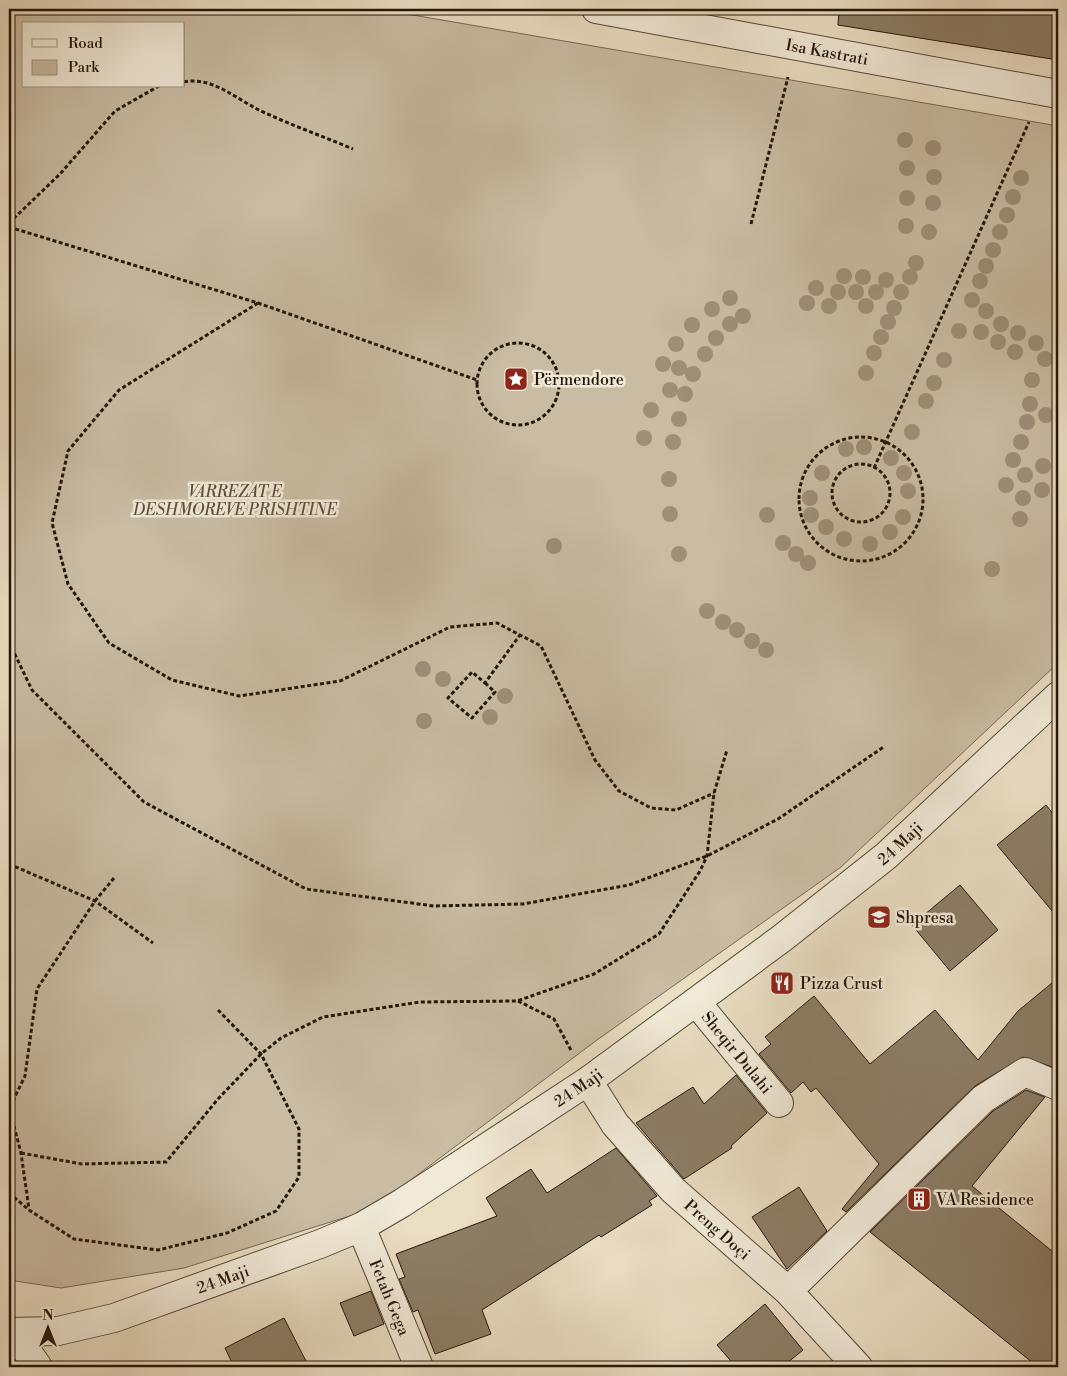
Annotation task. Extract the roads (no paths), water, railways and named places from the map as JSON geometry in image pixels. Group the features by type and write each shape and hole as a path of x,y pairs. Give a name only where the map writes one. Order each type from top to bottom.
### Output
{"street":[{"name":"Isa Kastrati","path":"596,9 1050,92"},
{"name":"24 Maji","path":"12,1333 58,1331 114,1318 320,1244 360,1227 402,1203 588,1081 782,939 886,856 1058,696"},
{"name":"Sheqir Dulahi","path":"696,1002 779,1103"},
{"path":"788,1291 983,1099 1025,1072 1058,1086"},
{"name":"Preng Doçi","path":"588,1081 615,1124 674,1190 788,1291 858,1367"},
{"name":"Fetah Gega","path":"360,1227 419,1367"},
{"path":"12,1333 38,1367"}],"place":[{"name":"Përmendore","path":"516,379"},
{"name":"Shpresa","path":"879,917"},
{"name":"Pizza Crust","path":"782,983"},
{"name":"VA Residence","path":"919,1199"}],"park label":[{"name":"VARREZAT E DESHMOREVE PRISHTINE","path":"235,500"}]}
